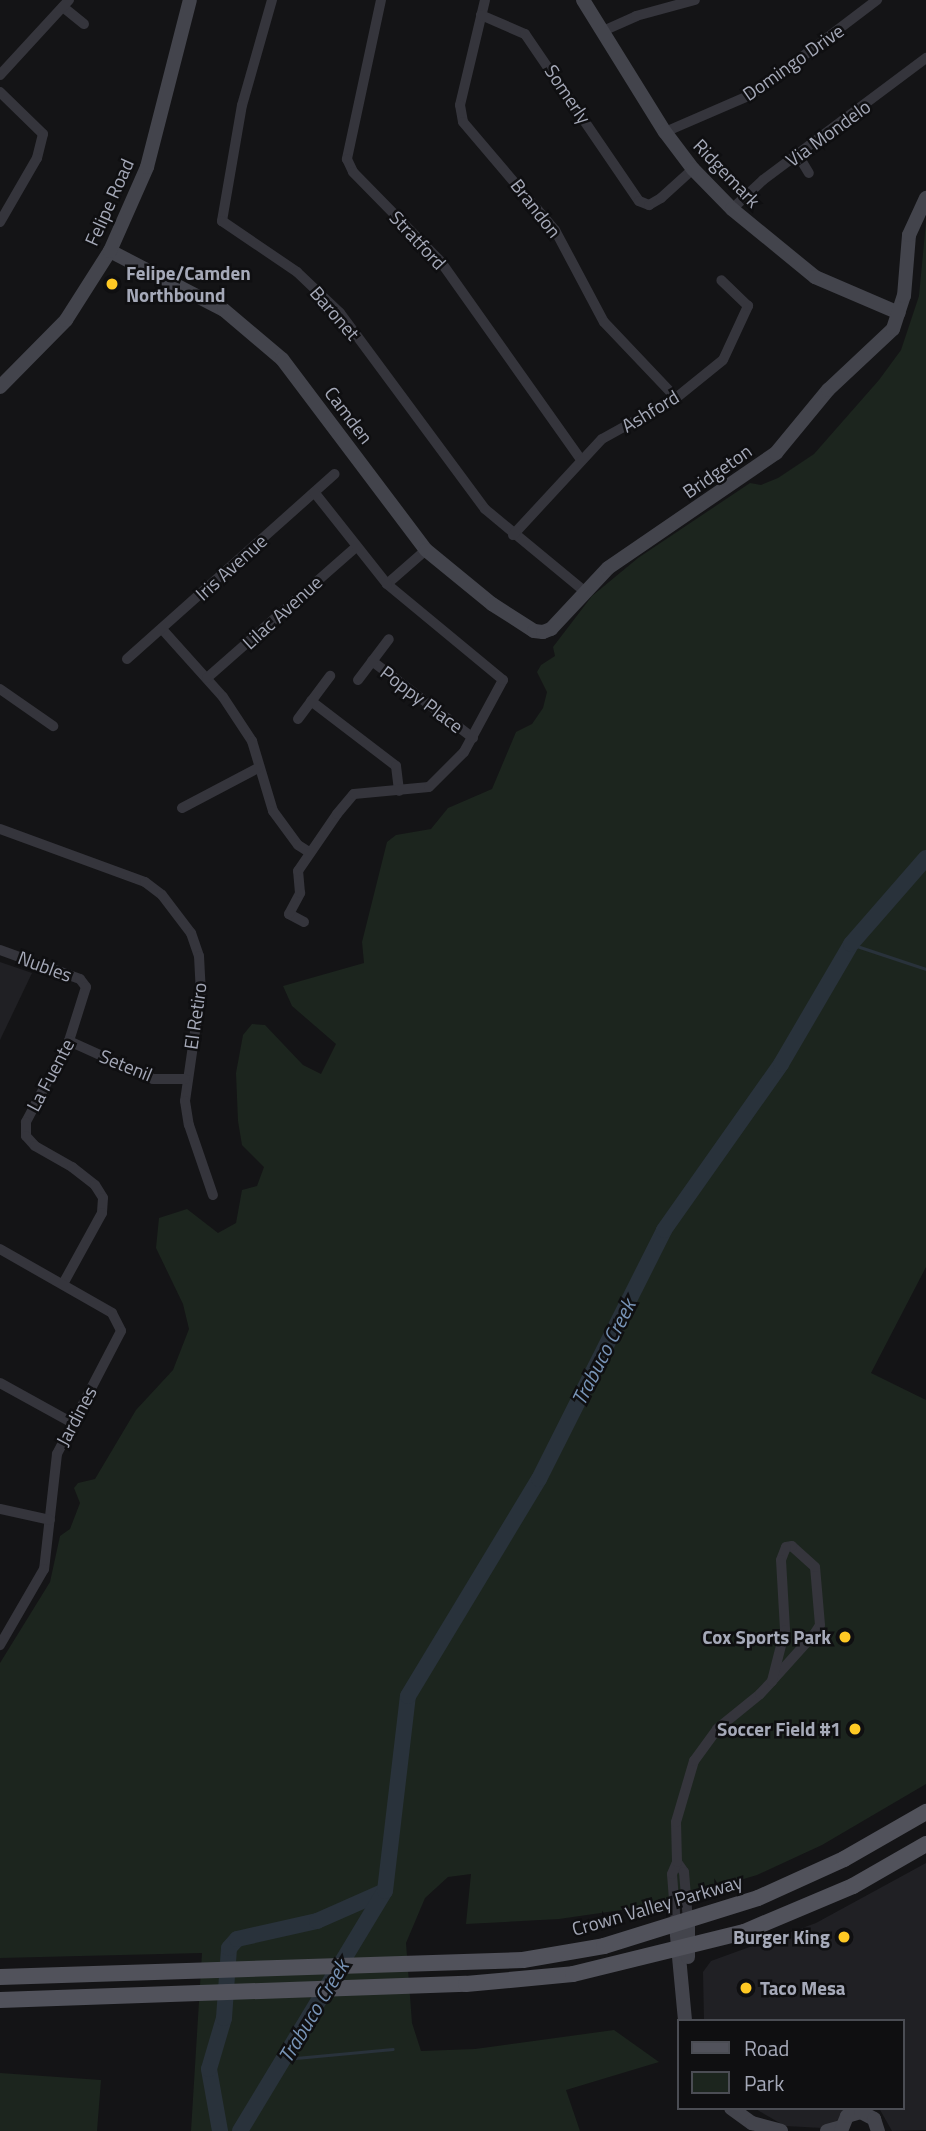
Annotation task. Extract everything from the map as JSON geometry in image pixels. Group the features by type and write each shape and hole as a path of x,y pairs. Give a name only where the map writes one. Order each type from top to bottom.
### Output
{"main road":[{"name":"Crown Valley Parkway","path":"0,1977 466,1965 591,1948 682,1923 816,1873 926,1812"},
{"path":"0,2000 466,1984 561,1975 684,1950 803,1909 926,1844"}],"street":[{"name":"Felipe Road","path":"0,387 66,320 110,251 147,167 190,0"},
{"name":"Baronet","path":"272,0 242,106 222,221 298,272 340,313 454,471 513,535 583,590"},
{"name":"Stratford","path":"381,0 347,159 353,172 440,262 580,458"},
{"name":"Brandon","path":"485,0 460,105 465,127 555,230 604,322 676,398"},
{"name":"Ridgemark","path":"583,0 665,132 693,169 732,209 815,277 899,313"},
{"path":"603,31 636,16 695,0"},
{"name":"Domingo Drive","path":"665,132 753,94 877,0"},
{"path":"0,75 66,3 84,24"},
{"name":"Somerly","path":"481,15 525,34 634,197 649,205 693,169"},
{"name":"Via Mondelo","path":"732,209 926,58"},
{"path":"0,92 43,134 37,158 0,222"},
{"path":"798,155 809,173"},
{"path":"899,313 909,235 926,198"},
{"name":"Camden","path":"110,251 224,310 282,359 426,550 492,604 534,631"},
{"name":"Ashford","path":"513,535 580,458 602,439 676,398 723,360 748,306 721,279"},
{"name":"Bridgeton","path":"534,631 551,629 583,590 776,453 828,390 893,329 899,313"},
{"name":"Iris Avenue","path":"127,659 335,474"},
{"path":"304,922 289,912 300,892 298,871 309,852 354,793 429,787 473,738 502,684 502,676 387,584 314,492"},
{"name":"Lilac Avenue","path":"207,678 356,547"},
{"path":"387,584 426,550"},
{"path":"162,629 207,678 251,741 258,768 277,817 309,852"},
{"name":"Poppy Place","path":"358,680 389,639"},
{"name":"Poppy Place","path":"372,661 473,738"},
{"path":"298,719 330,676"},
{"path":"0,689 53,726"},
{"path":"311,701 396,766 399,791"},
{"path":"182,808 258,768"},
{"name":"El Retiro","path":"0,829 129,874 162,895 183,920 201,974 185,1079 189,1125 213,1195"},
{"name":"Nubles","path":"0,950 80,978 86,987"},
{"name":"La Fuente","path":"63,1284 102,1213 103,1198 96,1185 72,1167 35,1146 26,1136 26,1122 69,1041 86,987"},
{"name":"Setenil","path":"69,1041 153,1079 185,1079"},
{"name":"Jardines","path":"0,1249 112,1313 121,1331 71,1422 57,1454 49,1547 37,1587 1,1642"},
{"path":"0,1383 71,1422"},
{"path":"0,1509 50,1520"},
{"path":"685,2019 682,1923 672,1874 677,1862 677,1814 694,1761 718,1729 772,1681 820,1625 815,1567 792,1546 786,1547 781,1560 785,1630 772,1681"},
{"path":"733,2110 752,2123 781,2131"},
{"path":"836,2130 848,2116 861,2112 874,2119 878,2131"}],"shaded area":[{"path":"0,962 32,973 0,1040"},
{"path":"926,1863 926,2130 892,2131 880,2110 905,2110 905,2019 704,2019 703,1972 711,1961 816,1923"},
{"path":"757,2110 849,2110 838,2125 823,2128 785,2126"}],"green space":[{"path":"926,222 926,1267 871,1373 926,1400 926,1784 822,1845 757,1875 656,1905 559,1919 466,1924 471,1874 448,1877 425,1898 406,1943 412,2023 421,2051 475,2049 614,2030 659,2062 566,2090 580,2131 191,2131 202,1953 0,1958 0,1663 50,1582 60,1536 70,1529 80,1503 74,1488 78,1483 95,1479 136,1410 173,1370 189,1329 183,1304 156,1248 159,1218 187,1209 218,1233 236,1223 242,1190 257,1186 264,1167 242,1145 238,1121 236,1073 243,1035 252,1024 265,1025 303,1065 321,1074 336,1044 292,1006 283,986 364,963 362,942 387,842 396,835 431,829 448,808 492,789 516,732 532,724 543,708 547,692 537,672 541,665 555,656 553,647 592,596 638,558 750,483 761,485 778,478 814,454 879,380 901,350 919,296"},
{"path":"0,2073 101,2080 97,2131 0,2131"}],"waterway":[{"name":"Trabuco Creek","path":"240,2131 385,1891 408,1696 539,1479 664,1230 781,1064 851,944 926,858"},
{"path":"851,944 926,969"},
{"name":"Trabuco Creek","path":"220,2131 209,2069 224,2018 229,1948 237,1939 317,1921 385,1891"},
{"path":"285,2059 393,2049"}],"place":[{"name":"Felipe/Camden Northbound","path":"112,284"},
{"name":"Cox Sports Park","path":"845,1637"},
{"name":"Soccer Field #1","path":"855,1729"},
{"name":"Burger King","path":"844,1937"},
{"name":"Taco Mesa","path":"746,1988"}]}
